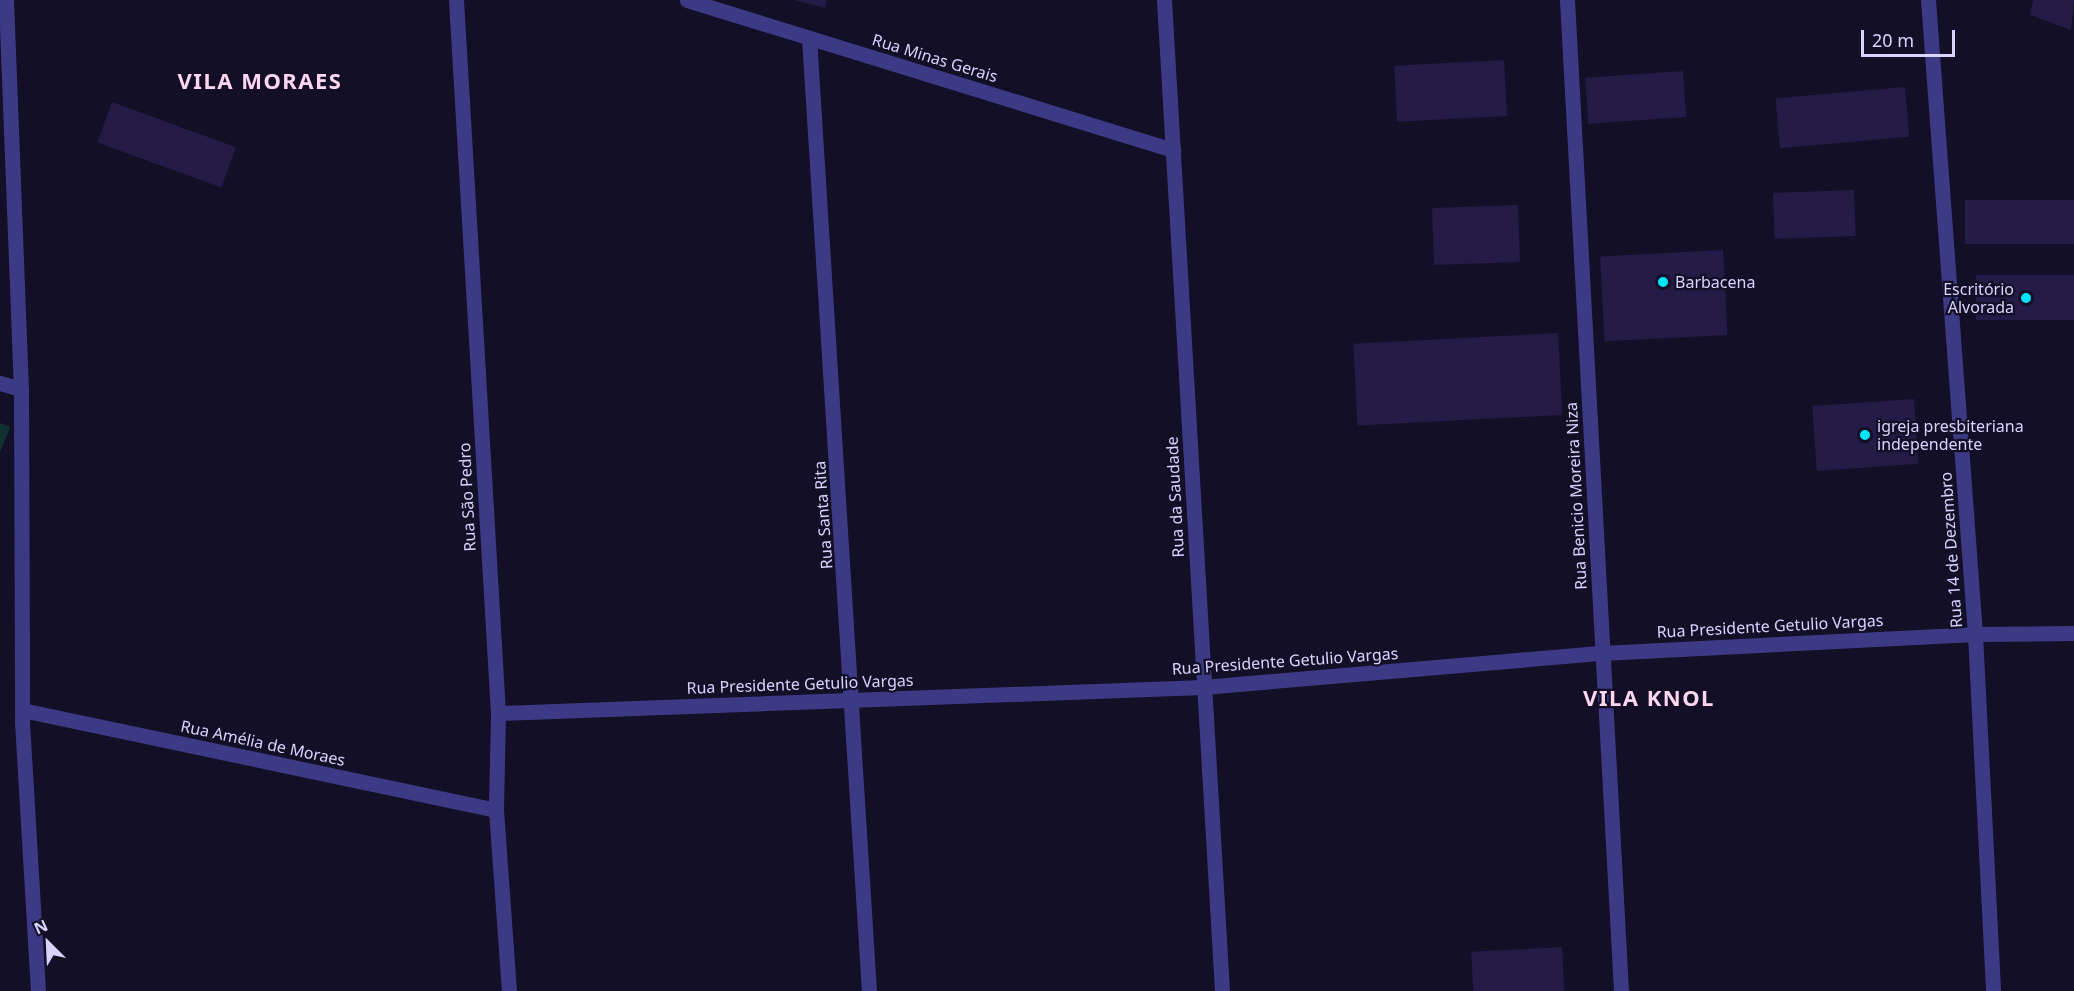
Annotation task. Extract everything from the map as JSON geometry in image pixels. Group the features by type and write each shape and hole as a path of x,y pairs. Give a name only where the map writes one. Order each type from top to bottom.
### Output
{"street":[{"path":"6,0 21,389 22,710 38,991"},
{"name":"Rua São Pedro","path":"456,0 498,713 496,810 509,991"},
{"name":"Rua Minas Gerais","path":"687,0 1173,150"},
{"name":"Rua da Saudade","path":"1164,0 1222,991"},
{"name":"Rua Benicio Moreira Niza","path":"1567,0 1621,991"},
{"name":"Rua 14 de Dezembro","path":"1928,0 1975,634 1993,991"},
{"name":"Rua Santa Rita","path":"809,38 853,700 869,991"},
{"path":"0,383 21,389"},
{"name":"Rua Presidente Getulio Vargas","path":"498,713 1203,687 1602,653 1975,634 2074,633"},
{"name":"Rua Amélia de Moraes","path":"22,710 496,810"}],"green space":[{"path":"0,423 10,427 0,452"}],"building":[{"path":"794,0 827,0 825,8"},
{"path":"2033,0 2074,0 2071,30 2030,15"},
{"path":"1504,60 1507,116 1397,122 1394,66"},
{"path":"1683,71 1686,117 1588,124 1585,78"},
{"path":"1905,87 1909,137 1780,148 1775,98"},
{"path":"112,102 236,147 221,188 97,142"},
{"path":"1854,190 1856,236 1775,239 1773,193"},
{"path":"1965,200 2074,200 2074,244 1965,244"},
{"path":"1518,205 1520,262 1434,265 1432,208"},
{"name":"Barbacena","path":"1723,250 1727,335 1605,341 1600,256"},
{"name":"Escritório Alvorada","path":"1976,275 2074,275 2074,320 1976,320"},
{"path":"1558,333 1562,415 1358,426 1353,344"},
{"name":"igreja presbiteriana independente","path":"1914,399 1919,464 1817,471 1812,406"},
{"path":"1562,947 1564,991 1473,991 1471,952"}],"place":[{"name":"Barbacena","path":"1663,282"},
{"name":"Escritório Alvorada","path":"2026,298"},
{"name":"igreja presbiteriana independente","path":"1865,435"}],"district":[{"name":"VILA MORAES","path":"260,81"},
{"name":"VILA KNOL","path":"1649,698"}]}
